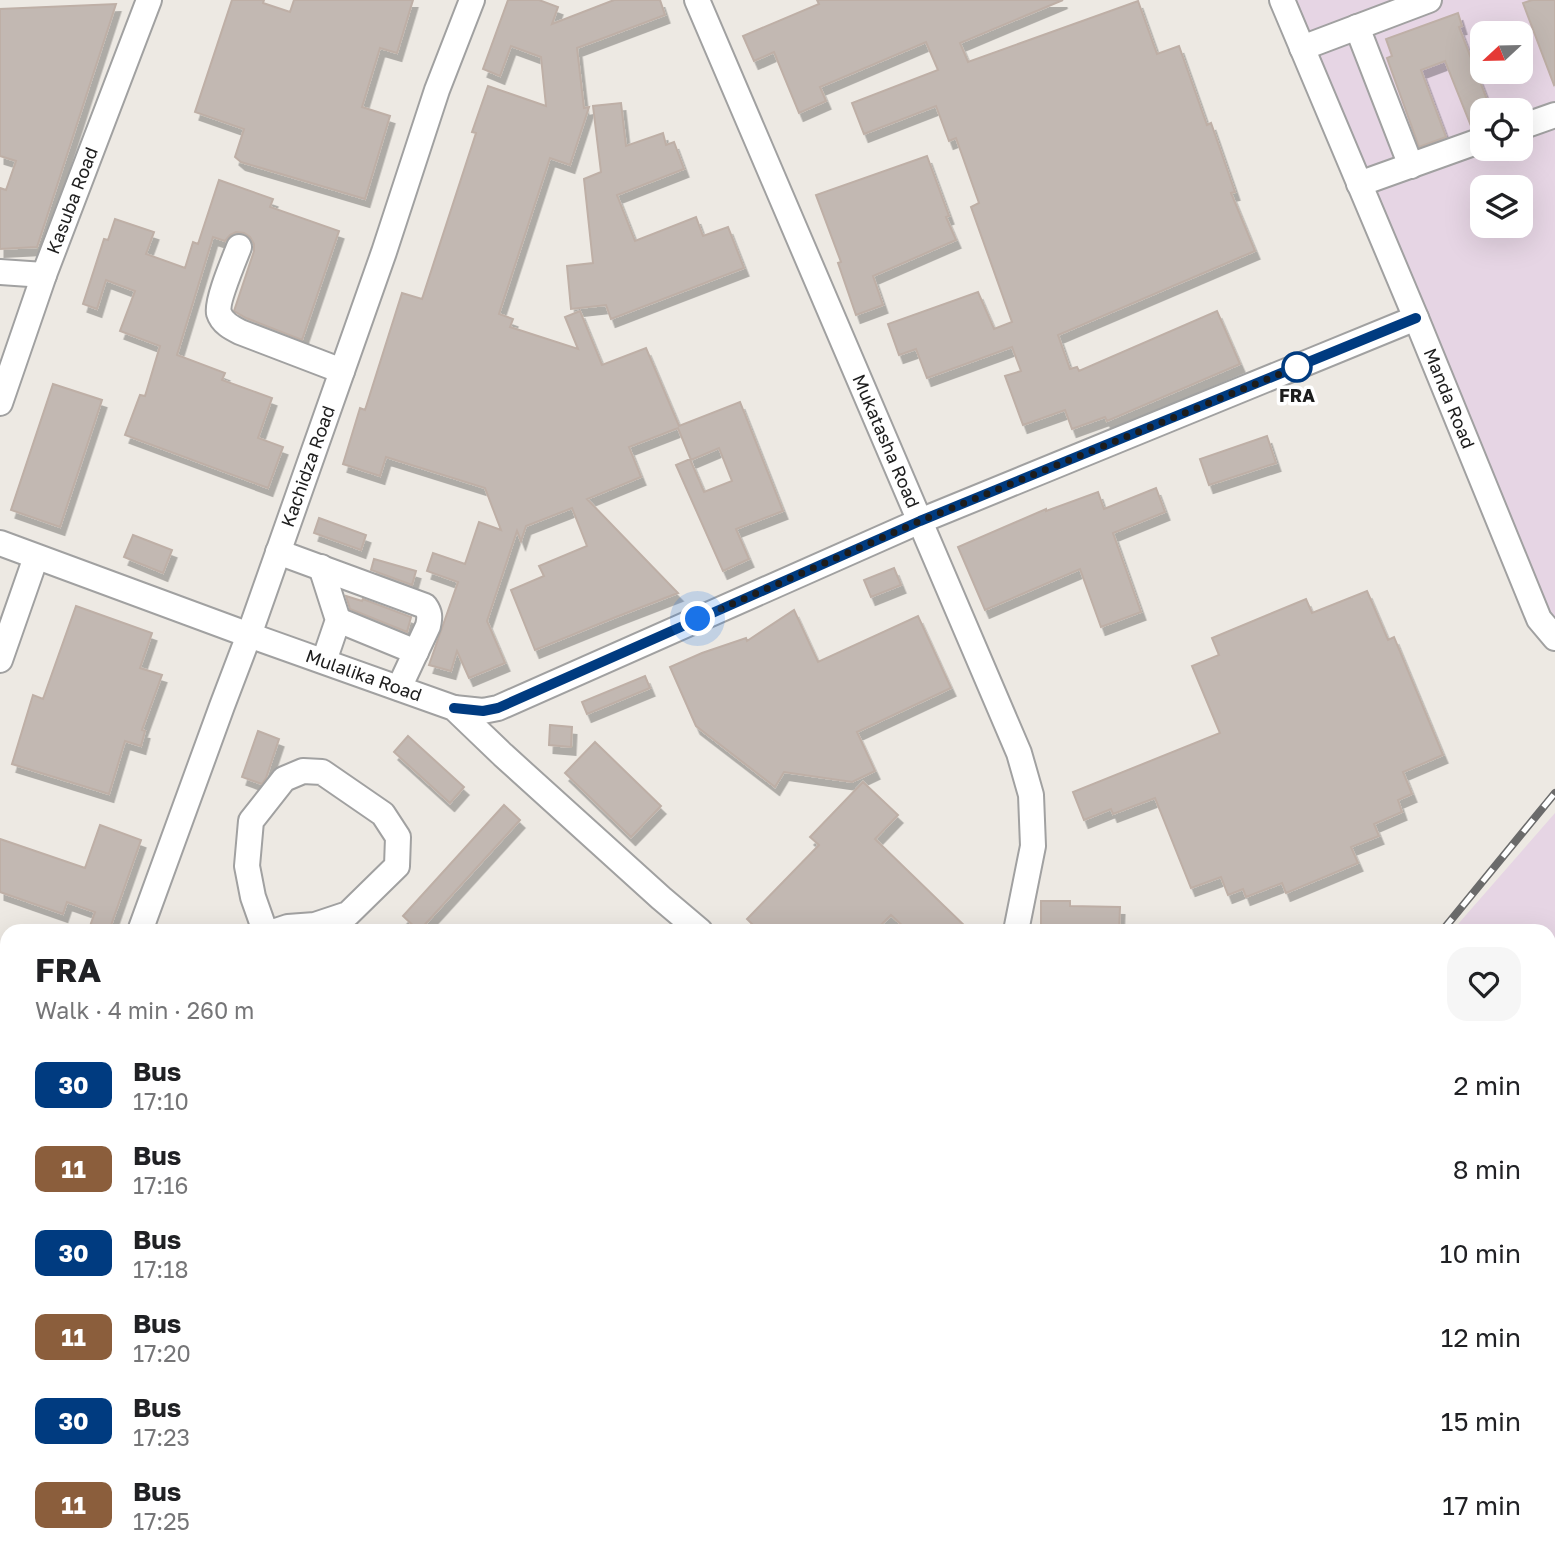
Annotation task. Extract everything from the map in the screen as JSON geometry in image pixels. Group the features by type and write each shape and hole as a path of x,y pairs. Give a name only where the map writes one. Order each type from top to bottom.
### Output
{"street":[{"name":"Kasuba Road","path":"0,403 44,275 149,0"},
{"name":"Kachidza Road","path":"143,924 249,635 384,252 437,90 471,0"},
{"name":"Mukatasha Road","path":"696,0 1019,753 1031,795 1033,846 1017,924"},
{"name":"Manda Road","path":"1282,0 1539,619 1555,638"},
{"path":"1302,48 1429,0"},
{"path":"1357,27 1411,166"},
{"path":"1533,123 1555,115"},
{"path":"1359,184 1470,144"},
{"path":"239,247 220,299 219,312 226,325 342,371"},
{"path":"0,272 44,275"},
{"path":"454,708 483,711 498,708 920,521 1416,318"},
{"name":"Mulalika Road","path":"0,543 454,708 692,924"},
{"path":"278,552 425,606 430,617 428,626 399,688"},
{"path":"0,660 6,625 36,557"},
{"path":"320,567 338,620 324,662"},
{"path":"338,620 416,652"},
{"path":"263,924 253,897 247,866 251,821 284,779 303,771 323,772 383,814 398,837 397,866 348,914 318,924"}],"shaded area":[{"path":"1273,0 1555,0 1555,624 1539,627"},
{"path":"1555,813 1555,924 1458,924"}],"building":[{"path":"232,0 264,0 263,3 290,12 294,0 413,0 397,53 380,48 362,107 390,116 365,199 241,162 235,157 244,129 195,112"},
{"path":"508,0 539,0 558,7 552,24 614,0 660,0 665,15 577,48 584,108 589,107 570,165 550,158 499,314 513,319 510,327 578,349 565,317 580,311 602,365 646,348 679,426 740,402 783,511 736,529 749,559 723,571 676,465 690,459 704,492 732,481 719,448 691,460 678,428 629,447 641,477 587,499 678,593 535,650 511,590 544,576 539,566 587,546 572,508 526,526 521,541 517,531 487,621 505,663 469,678 457,651 451,671 429,665 458,582 427,571 433,553 465,564 479,522 501,530 485,488 386,457 380,476 343,464 360,408 365,410 402,293 422,299 476,133 472,132 488,86 546,106 541,57 511,46 500,76 483,69"},
{"path":"817,0 1063,0 960,43 968,62 1138,1 1157,54 1179,46 1207,125 1211,123 1235,192 1231,193 1255,251 1058,335 1070,369 1077,367 1079,371 1217,311 1240,364 1107,421 1105,417 1072,429 1065,410 1023,425 1005,376 1021,371 1012,347 927,378 916,349 899,355 888,324 978,292 994,329 1012,322 971,207 979,203 956,138 949,141 936,106 864,134 852,103 938,70 926,42 820,87 826,101 799,113 774,52 754,61 743,36 819,4"},
{"path":"1532,0 1555,0 1554,85 1533,29 1533,21 1530,21 1523,3"},
{"path":"116,4 37,247 0,249 0,188 6,190 16,161 0,156 0,9"},
{"path":"1458,13 1462,26 1459,27 1470,56 1470,84 1481,84 1486,98 1470,98 1470,124 1445,61 1421,70 1446,137 1419,147 1387,58 1392,56 1386,39"},
{"path":"621,103 626,146 663,133 666,145 674,142 684,169 617,195 635,241 696,217 703,236 728,227 744,268 611,319 606,305 571,309 567,266 593,263 584,179 601,172 593,106"},
{"path":"927,156 956,240 873,276 883,305 856,315 838,263 841,262 816,195"},
{"path":"219,180 273,199 270,207 339,231 302,340 234,311 254,244 244,233 236,232 225,241 213,237 177,355 225,373 222,380 272,398 258,438 283,447 268,488 125,435 140,395 145,396 160,346 120,331 135,291 106,280 97,309 83,304 104,239 108,240 115,219 154,232 146,254 185,268 193,242 198,244"},
{"path":"53,384 102,400 60,527 11,510"},
{"path":"1267,436 1276,463 1209,485 1200,459"},
{"path":"1156,488 1165,512 1113,533 1141,612 1101,627 1080,569 985,610 958,547 1046,509 1098,492 1104,509"},
{"path":"319,518 366,535 361,550 314,533"},
{"path":"133,535 172,550 163,573 124,557"},
{"path":"374,559 416,571 412,585 371,570"},
{"path":"894,568 901,585 871,597 864,580"},
{"path":"1367,591 1388,640 1394,637 1443,755 1403,772 1412,794 1398,800 1402,812 1374,824 1379,836 1351,847 1358,863 1286,893 1282,883 1246,897 1243,889 1228,895 1221,877 1191,888 1155,798 1113,814 1111,809 1084,820 1073,792 1220,733 1192,666 1219,655 1212,638 1306,599 1312,613"},
{"path":"346,596 362,601 363,599 411,617 407,632 350,609"},
{"path":"76,606 152,633 140,668 162,675 142,730 145,731 141,746 125,741 109,794 12,764 33,695 43,699"},
{"path":"794,610 818,662 918,616 951,688 857,732 875,771 852,782 784,772 775,787 696,726 670,667 746,638 747,641"},
{"path":"645,676 650,688 587,714 582,702"},
{"path":"550,725 572,727 571,747 549,745"},
{"path":"258,731 279,739 262,784 242,777"},
{"path":"408,736 464,787 450,803 394,752"},
{"path":"595,742 661,806 631,837 565,773"},
{"path":"863,782 898,815 875,839 963,924 901,924 891,915 882,924 752,924 747,919 819,845 810,837"},
{"path":"504,805 520,820 425,924 412,924 403,916"},
{"path":"100,825 141,840 111,924 91,924 95,912 67,902 63,914 0,892 0,839 85,868"},
{"path":"1041,901 1070,901 1070,906 1120,907 1119,924 1041,924"}],"railway":[{"path":"1448,924 1555,793"}],"bus line":[{"name":"30","path":"454,708 483,711 498,708 920,521 1416,318"}],"place":[{"name":"FRA","path":"1297,367"}],"route":[{"path":"698,619 920,521 1297,367"}]}
